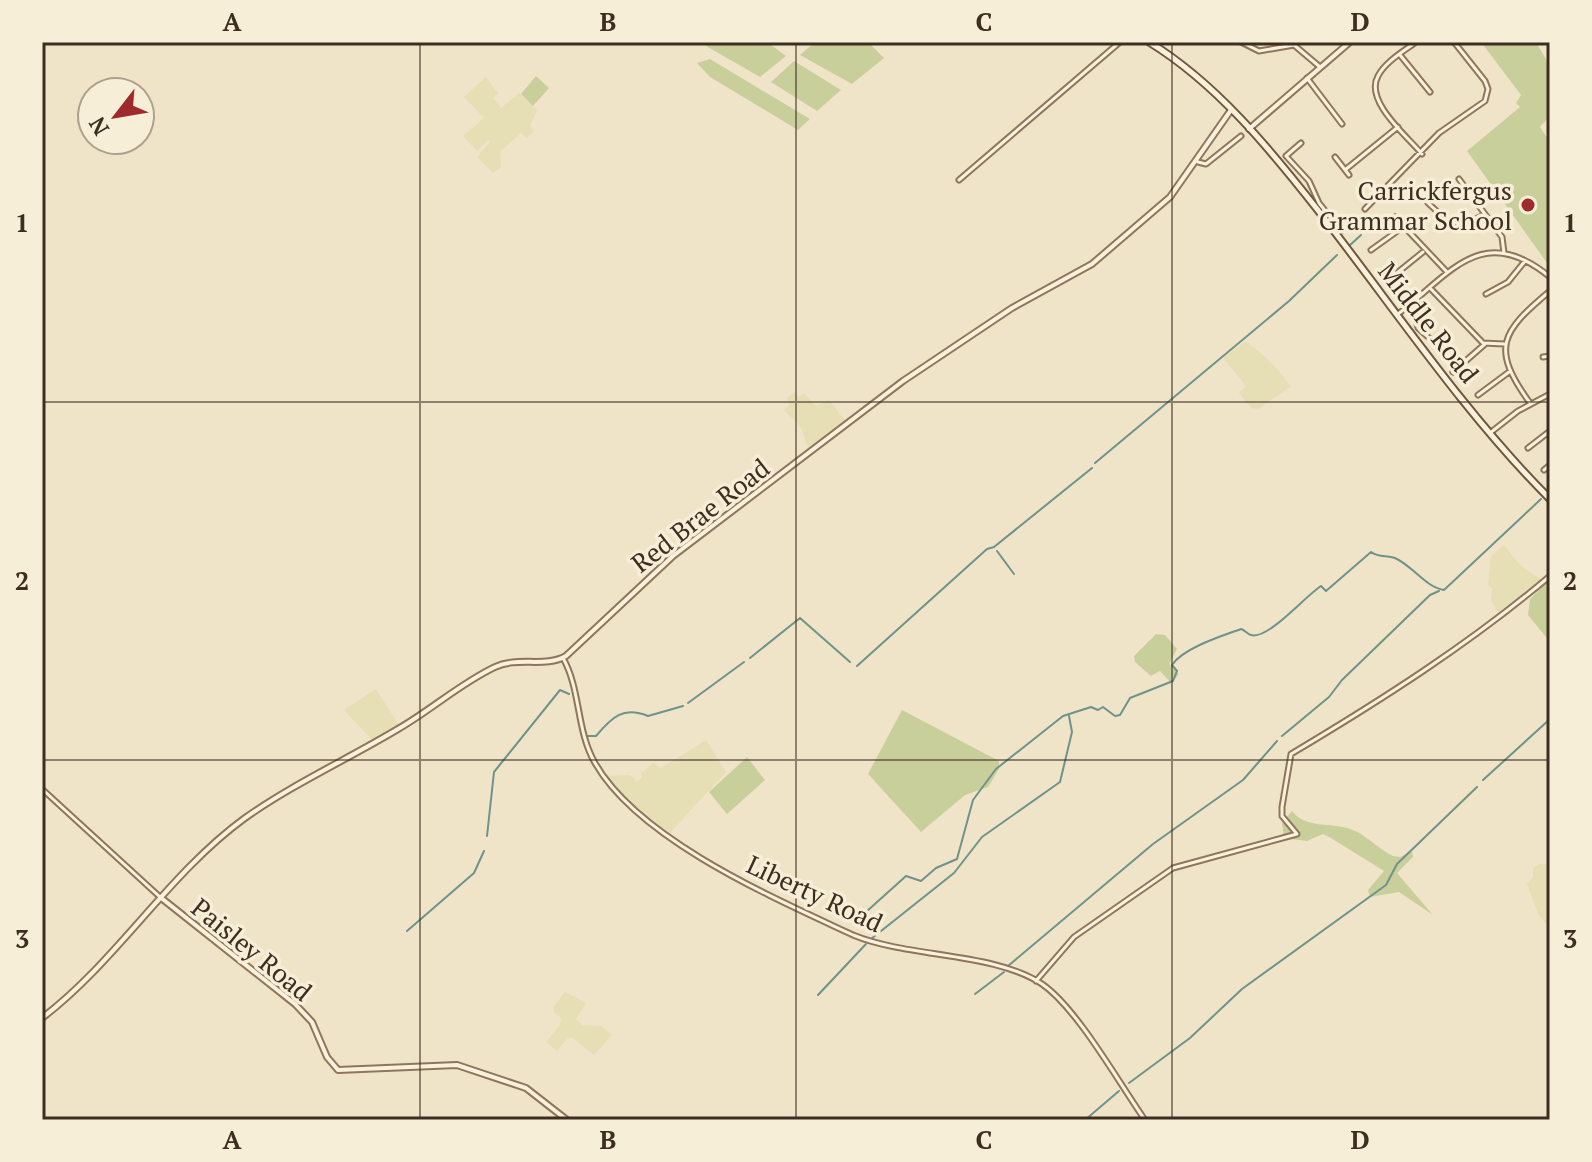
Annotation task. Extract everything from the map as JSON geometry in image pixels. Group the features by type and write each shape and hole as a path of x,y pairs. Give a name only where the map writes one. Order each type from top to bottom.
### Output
{"main road":[{"name":"Middle Road","path":"1149,42 1231,110 1249,129 1300,188 1490,433 1550,499"}],"street":[{"path":"959,180 1120,42"},
{"path":"1241,42 1261,51 1294,45 1320,67"},
{"path":"1248,47 1254,42"},
{"path":"1249,129 1350,42"},
{"path":"1415,42 1381,72 1375,85 1378,102 1422,154"},
{"path":"1365,209 1393,176 1422,154 1439,133 1479,107 1487,96 1484,78 1454,42"},
{"path":"1400,55 1430,92"},
{"path":"1307,78 1342,124"},
{"name":"Red Brae Road","path":"563,658 673,556 903,381 1012,308 1092,264 1170,197 1198,162 1231,110"},
{"path":"1345,170 1399,126"},
{"path":"1198,162 1206,164 1241,136"},
{"path":"1301,143 1286,155 1309,181 1319,203 1341,231"},
{"path":"1335,157 1349,175"},
{"path":"1459,179 1502,237 1504,253"},
{"path":"1300,188 1309,181"},
{"path":"1428,203 1456,229 1484,215"},
{"path":"1395,217 1447,272"},
{"path":"1371,250 1403,227"},
{"path":"1392,277 1424,251"},
{"path":"1398,314 1431,289 1447,272 1470,257 1504,253 1525,260 1550,277"},
{"path":"1486,294 1508,282 1525,260"},
{"path":"1431,289 1485,344"},
{"path":"1530,403 1509,372 1504,344 1516,321 1550,291"},
{"path":"1412,303 1418,328 1438,346"},
{"path":"1453,372 1485,344 1504,344"},
{"path":"1543,357 1550,356"},
{"path":"1478,395 1509,372"},
{"path":"1490,433 1530,403 1550,394"},
{"path":"1528,448 1550,431"},
{"path":"1544,470 1550,465"},
{"path":"1036,981 1074,937 1173,868 1297,834 1282,816 1291,754 1344,723 1505,613 1550,576"},
{"path":"42,1018 61,1004 160,897 243,819 398,730 480,675 515,660 563,658"},
{"name":"Liberty Road","path":"563,658 580,728 595,762 622,800 650,823 733,874 861,939 1004,969 1036,981 1063,1004 1145,1120"},
{"path":"42,789 160,897"},
{"name":"Paisley Road","path":"160,897 295,1004 312,1022 331,1065 338,1070 457,1065 526,1088 567,1120"}],"shaded area":[{"path":"486,77 498,93 493,98 501,108 519,93 537,110 530,126 534,130 527,138 521,133 500,152 501,167 493,173 477,157 490,142 488,140 477,151 463,136 484,118 464,97"},
{"path":"1246,341 1270,361 1291,386 1258,409 1251,408 1239,393 1246,386 1223,358"},
{"path":"795,392 799,397 804,393 816,406 829,400 846,422 809,449 800,426 784,410 789,406 787,398"},
{"path":"1504,545 1520,565 1543,581 1499,615 1491,601 1492,588 1488,585 1491,556"},
{"path":"376,689 400,727 373,741 344,710"},
{"path":"706,740 726,772 670,833 635,809 606,776 630,775 637,782 642,777 640,769 643,772 653,763 661,768"},
{"path":"1539,864 1550,864 1550,929 1538,914 1527,884 1533,877 1533,868"},
{"path":"565,992 586,1003 576,1019 582,1025 601,1026 612,1035 594,1055 573,1038 568,1038 557,1051 546,1042 560,1024 561,1018 554,1012 554,1006"}],"green space":[{"path":"711,42 767,42 786,56 760,77 706,46"},
{"path":"815,42 868,42 884,58 852,84 800,55"},
{"name":"Carrickfergus Grammar School","path":"1481,42 1536,42 1550,66 1550,116 1540,127 1550,142 1550,259 1547,263 1467,151 1520,107 1516,103 1521,95"},
{"path":"710,59 810,119 798,130 710,77 697,63"},
{"path":"794,61 841,90 817,111 771,82"},
{"path":"536,76 549,88 533,106 521,94"},
{"path":"1550,579 1550,642 1528,615 1530,599"},
{"path":"1156,634 1165,635 1177,649 1169,664 1179,674 1171,683 1160,671 1151,676 1135,662 1134,656"},
{"path":"902,710 999,761 999,769 988,787 965,795 921,832 868,774"},
{"path":"747,757 765,780 727,814 709,792"},
{"path":"1292,811 1311,823 1356,831 1393,856 1400,857 1412,851 1413,857 1397,873 1433,915 1399,892 1370,897 1368,890 1384,871 1331,838 1323,834 1307,841 1284,838 1282,823"}],"waterway":[{"path":"1349,246 1361,235"},
{"path":"1095,463 1289,301 1337,255"},
{"path":"994,547 1092,468"},
{"path":"866,912 906,876 921,881 936,868 957,859 973,800 996,769 1063,716 1091,707 1098,710 1103,707 1115,716 1120,715 1130,698 1173,681 1177,671 1172,665 1185,653 1241,629 1251,635 1267,631 1321,586 1326,591 1371,552 1395,558 1431,585 1444,590 1541,499"},
{"path":"857,666 987,549 994,547"},
{"path":"997,551 1014,574"},
{"path":"1282,736 1329,697 1342,680 1430,595 1439,591"},
{"path":"750,658 800,618 850,662"},
{"path":"688,703 744,662"},
{"path":"487,836 494,772 560,690 569,694"},
{"path":"586,736 596,736 607,723 625,713 648,716 683,706"},
{"path":"871,939 954,873 982,837 1060,782 1072,732 1069,716"},
{"path":"1483,780 1550,719"},
{"path":"1008,966 1153,844 1243,780 1277,741"},
{"path":"1129,1083 1190,1038 1242,989 1386,885 1397,864 1477,787"},
{"path":"407,931 474,873 484,851"},
{"path":"818,995 866,944"},
{"path":"975,994 1004,972"},
{"path":"1085,1120 1119,1091"}],"place":[{"name":"Carrickfergus Grammar School","path":"1528,205"}]}
